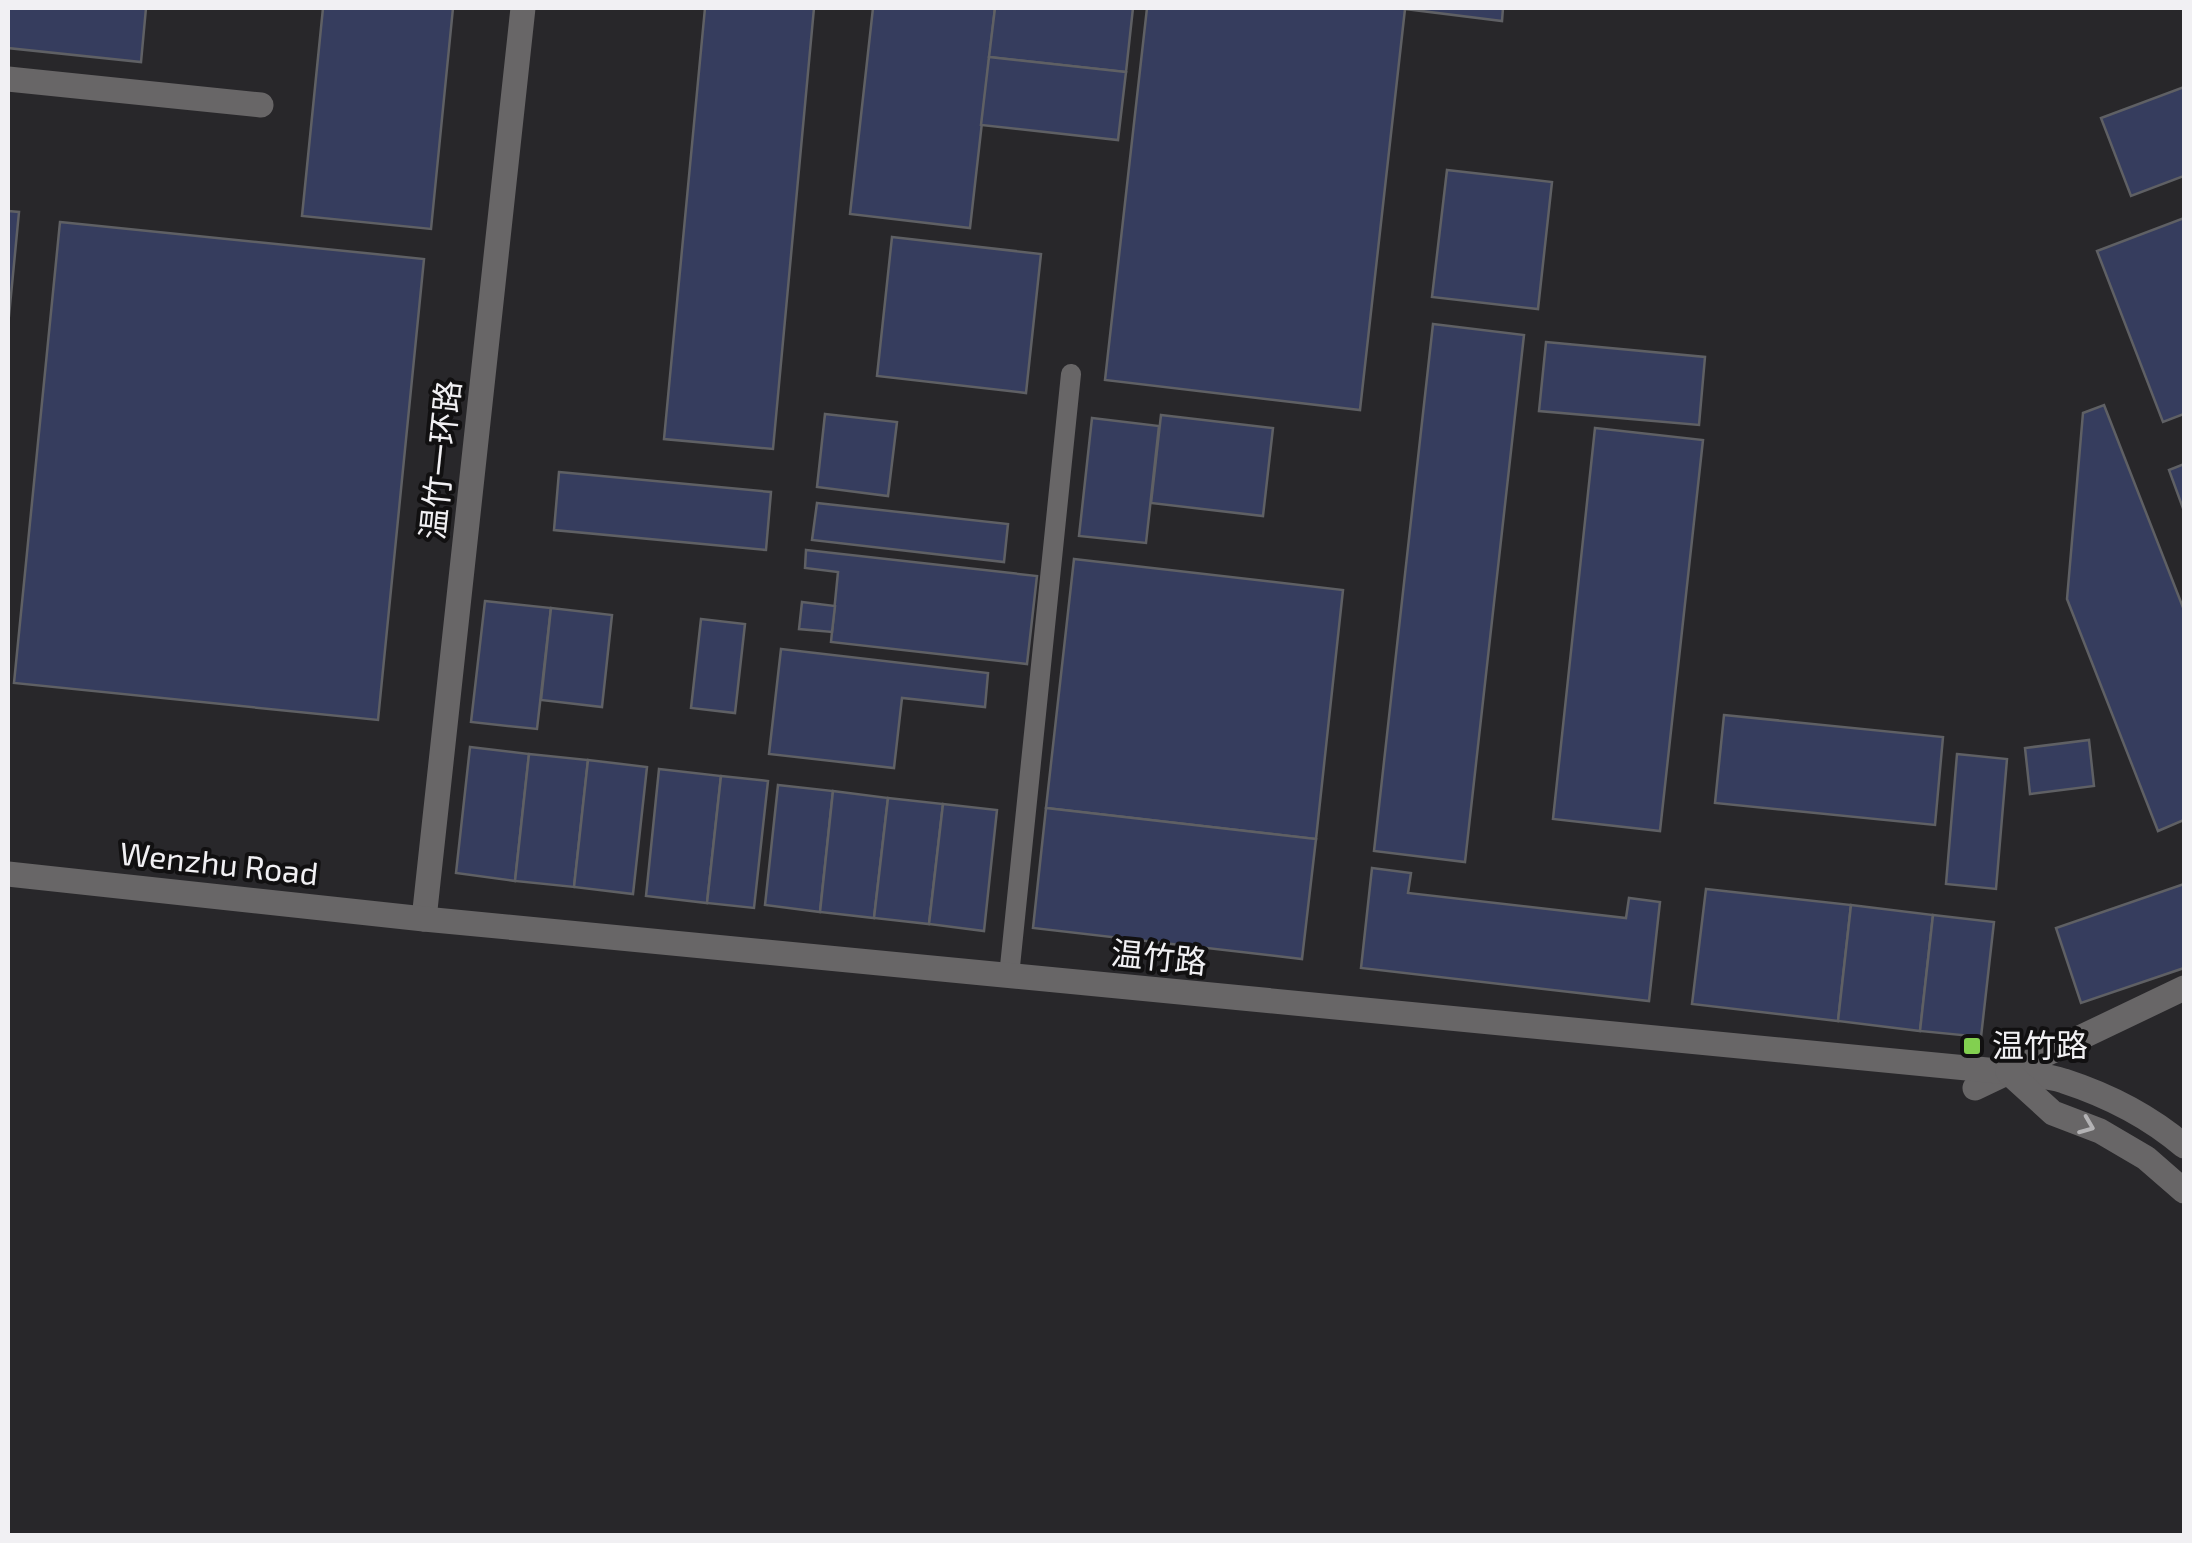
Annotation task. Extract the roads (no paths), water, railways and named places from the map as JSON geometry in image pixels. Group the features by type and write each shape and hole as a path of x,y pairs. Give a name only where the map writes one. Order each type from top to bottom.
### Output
{"street":[{"name":"温竹一环路","path":"424,919 523,8"},
{"path":"8,79 261,105"},
{"name":"Wenzhu Road","path":"8,874 424,919"},
{"name":"温竹路","path":"424,919 2008,1072 2060,1079 2114,1101 2165,1129 2184,1146"},
{"path":"1975,1088 2184,988"},
{"path":"2008,1072 2052,1113 2100,1131 2146,1158 2184,1192"}],"lane":[{"path":"1009,976 1071,374"}],"place":[{"name":"温竹路","path":"1972,1046"}]}
